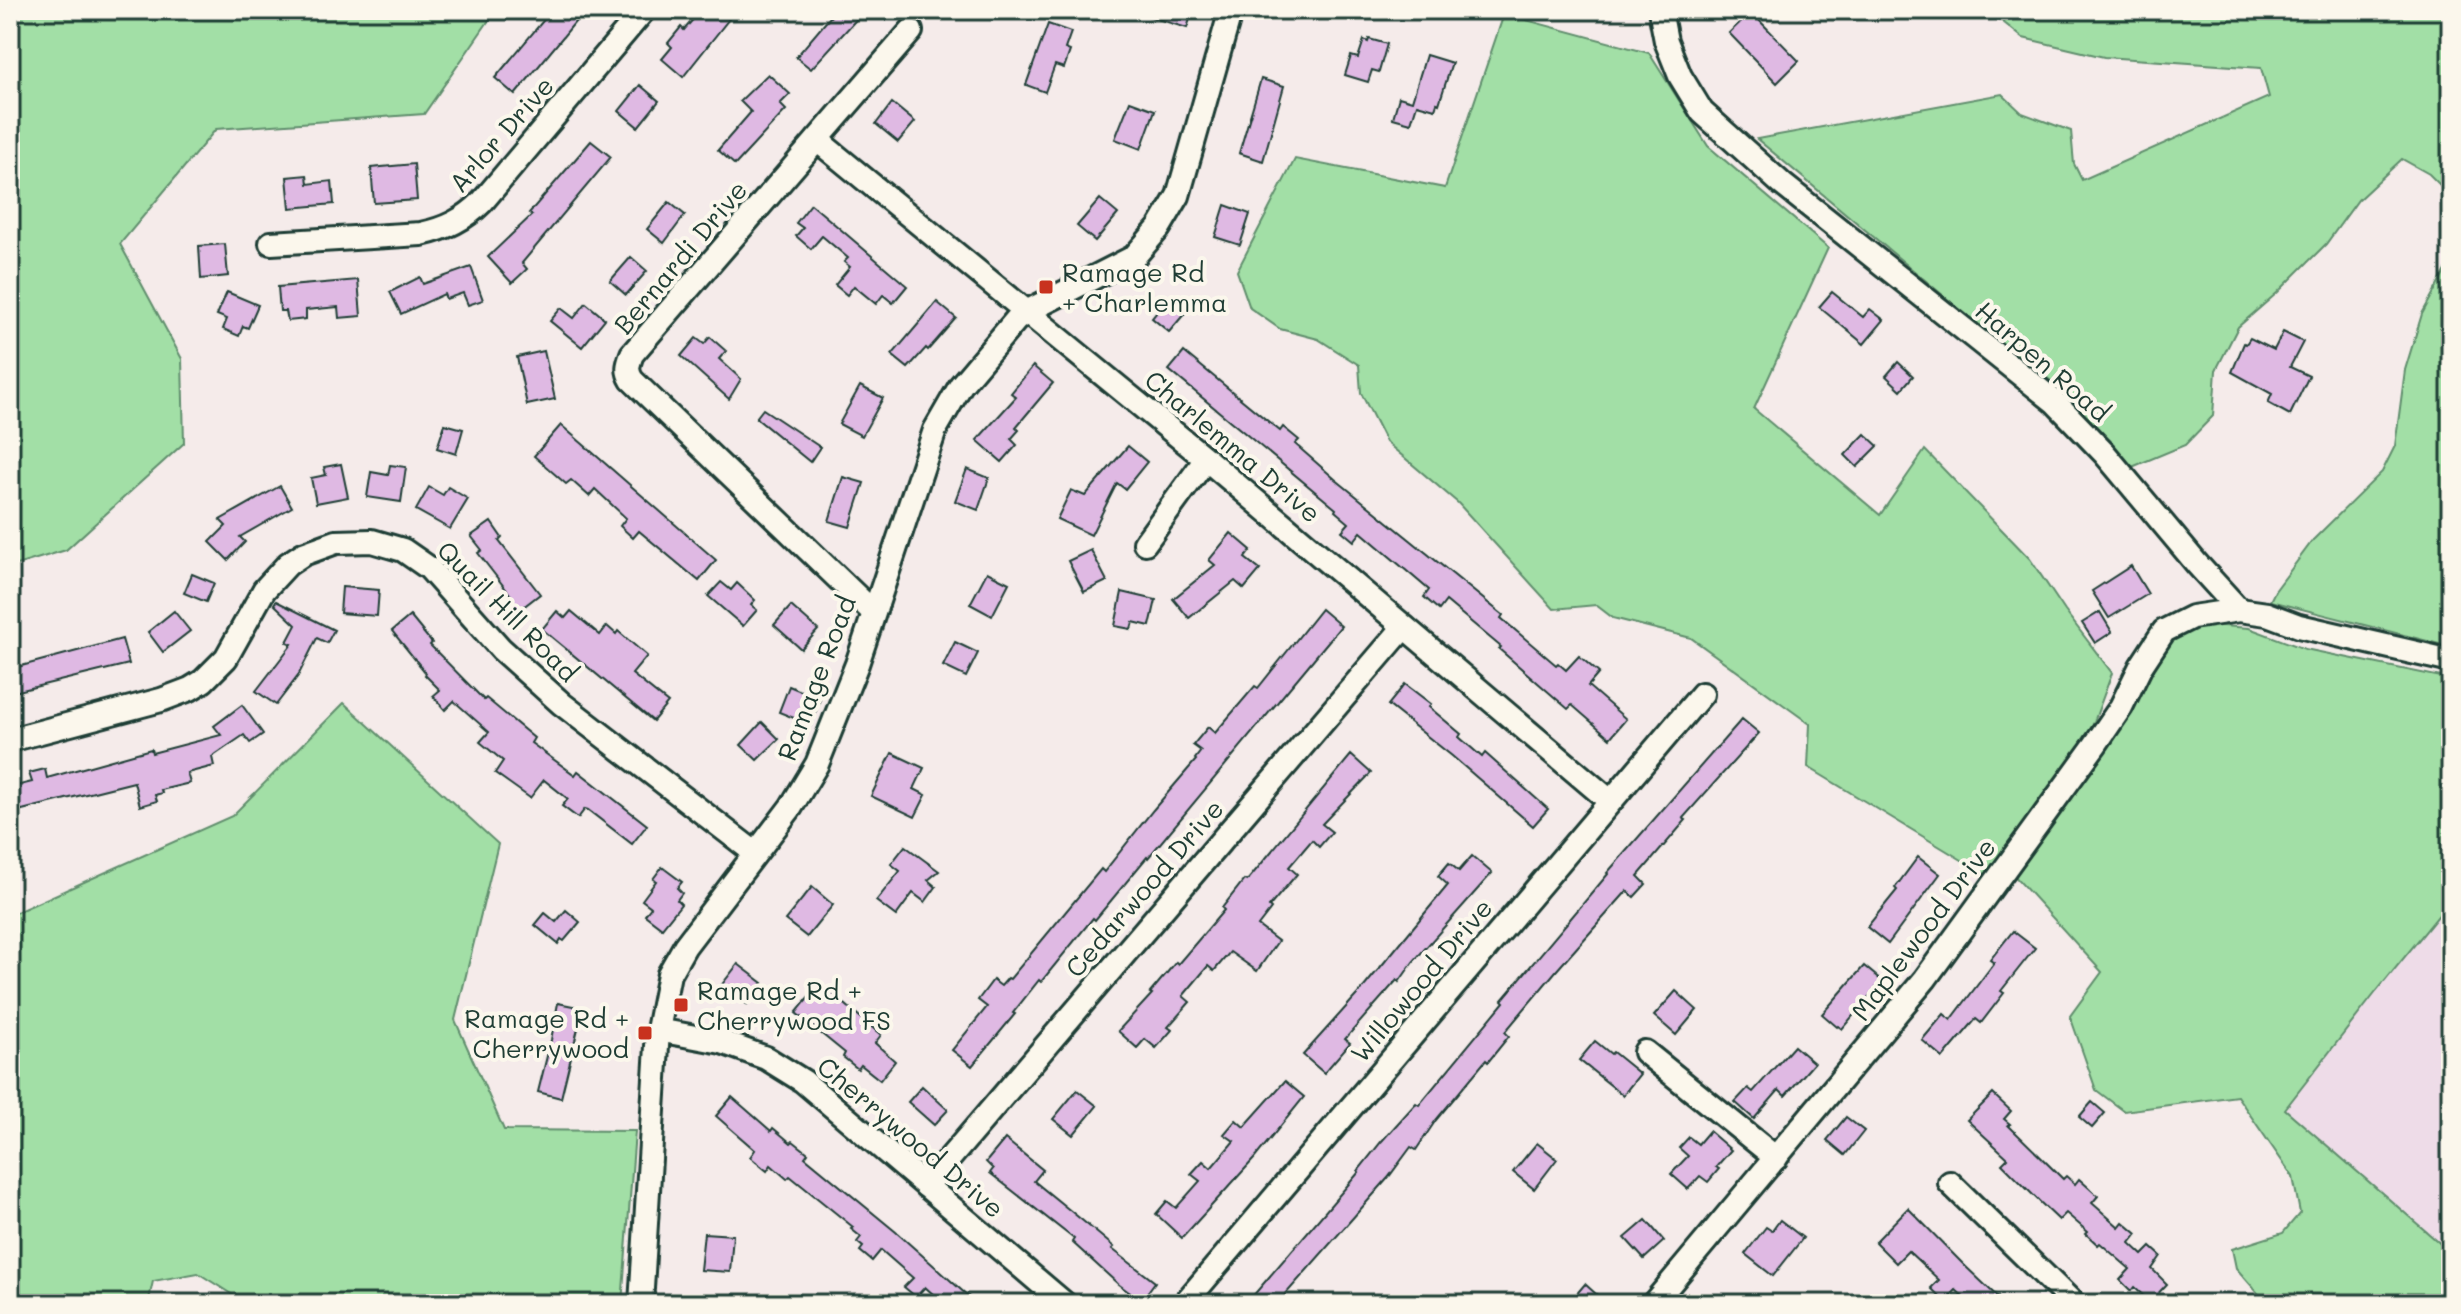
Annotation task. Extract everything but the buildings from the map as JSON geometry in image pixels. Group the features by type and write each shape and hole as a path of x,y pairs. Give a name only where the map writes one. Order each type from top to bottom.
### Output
{"street":[{"name":"Arlor Drive","path":"271,243 421,234 461,220 482,202 644,10"},
{"name":"Ramage Road","path":"641,1304 658,1030 669,974 685,946 791,807 817,764 857,664 935,430 961,385 1016,320 1028,311 1134,257 1159,228 1178,196 1231,10"},
{"name":"Harpen Road","path":"1660,10 1666,41 1680,76 1702,112 1782,184 2055,402 2105,454 2239,610"},
{"name":"Bernardi Drive","path":"873,612 644,391 628,373 628,366 632,354 911,31"},
{"name":"Charlemma Drive","path":"817,140 1206,459 1610,801"},
{"path":"1145,543 1206,459"},
{"name":"Quail Hill Road","path":"10,740 161,700 190,689 203,681 226,658 264,590 288,564 311,550 336,542 372,541 403,550 429,568 501,649 562,704 755,853"},
{"path":"2239,610 2267,614 2299,626 2451,661"},
{"name":"Maplewood Drive","path":"1653,1304 1925,979 2095,745 2121,707 2141,666 2164,631 2192,617 2239,610"},
{"name":"Cedarwood Drive","path":"926,1186 1404,627"},
{"name":"Willowood Drive","path":"1184,1304 1702,694"},
{"name":"Cherrywood Drive","path":"658,1030 722,1042 766,1058 803,1081 1065,1304"},
{"path":"1645,1052 1776,1158"},
{"path":"1950,1183 2074,1304"}],"shaded area":[{"path":"2451,906 2451,1253 2285,1109 2442,910"}],"green space":[{"path":"10,10 496,10 424,114 216,129 120,244 182,359 184,443 66,550 10,567"},
{"path":"1988,10 2451,10 2451,196 2429,174 2402,159 2358,200 2326,244 2238,327 2216,370 2213,416 2185,445 2132,467 2060,388 1976,323 1757,139 2002,94 2022,113 2071,131 2074,164 2082,180 2269,97 2261,68 2104,57 2023,38"},
{"path":"1504,14 1649,53 1708,146 1828,248 1754,409 1880,515 1925,450 2030,559 2112,673 2088,738 1990,877 1808,767 1810,724 1691,638 1613,618 1596,605 1554,609 1458,503 1386,442 1361,393 1359,365 1318,339 1280,329 1250,308 1237,271 1295,159 1445,188"},
{"path":"2451,261 2451,647 2270,601 2313,540 2382,472 2395,446 2405,370 2422,314"},
{"path":"2198,624 2249,628 2305,649 2451,679 2451,906 2442,911 2285,1109 2451,1253 2451,1304 2273,1304 2263,1299 2236,1268 2232,1249 2283,1233 2300,1213 2293,1177 2237,1096 2124,1111 2096,1090 2070,1016 2102,972 2010,871 2097,761 2170,639"},
{"path":"344,703 498,844 455,1020 504,1130 635,1131 622,1304 247,1304 198,1273 153,1281 148,1304 10,1304 10,915 232,816"}],"place":[{"name":"Ramage Rd + Charlemma","path":"1046,287"},
{"name":"Ramage Rd + Cherrywood FS","path":"681,1005"},
{"name":"Ramage Rd + Cherrywood","path":"645,1033"}]}
